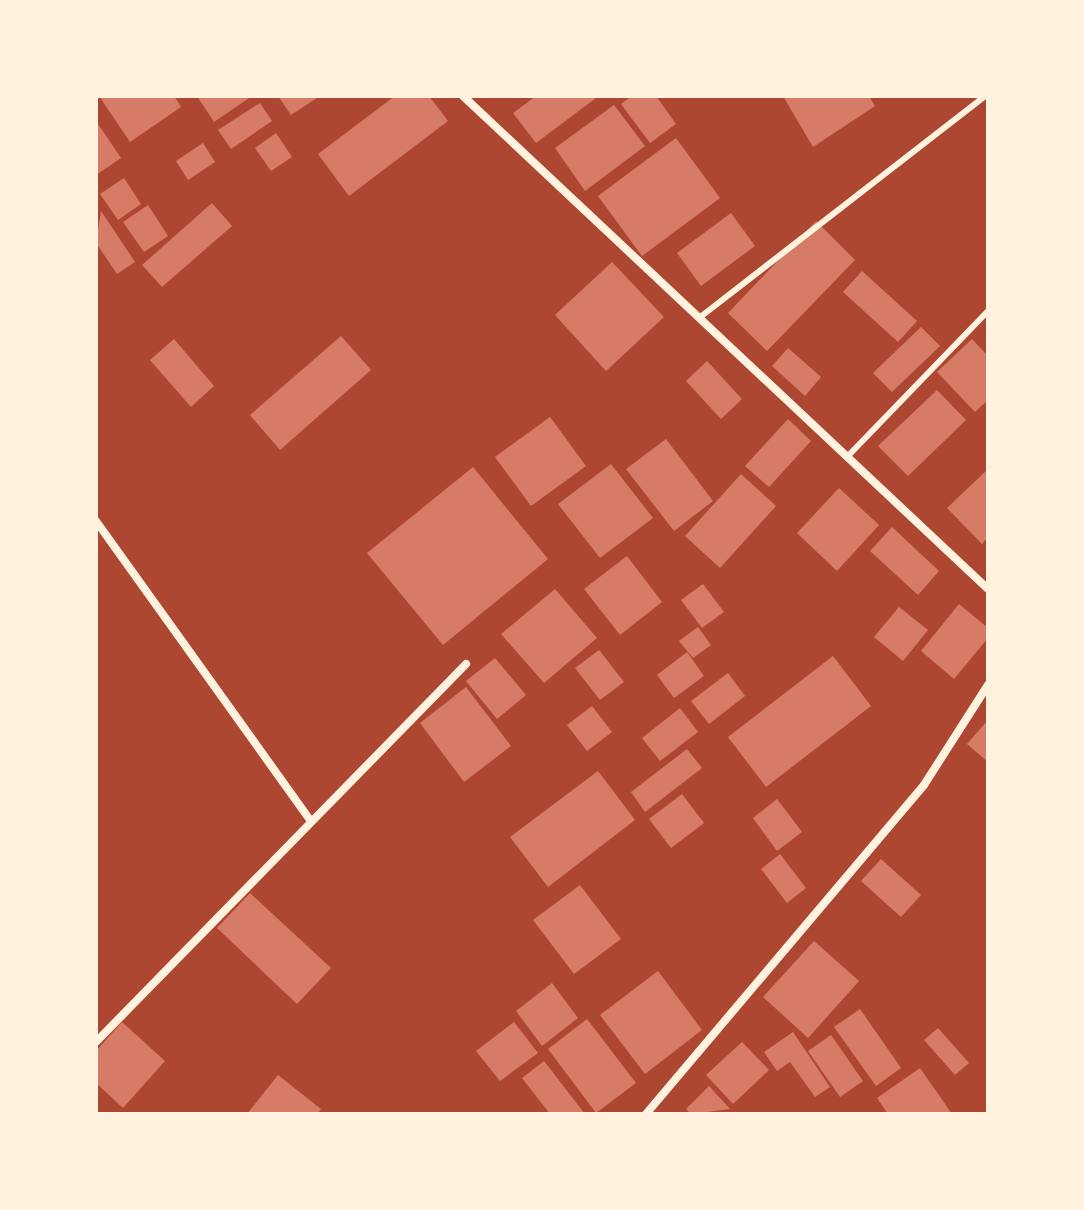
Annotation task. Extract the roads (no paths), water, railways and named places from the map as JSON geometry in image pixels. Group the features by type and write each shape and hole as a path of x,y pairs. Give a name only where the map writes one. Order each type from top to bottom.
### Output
{"street":[{"path":"463,96 988,589"},
{"path":"96,521 311,821"},
{"path":"96,1042 466,664"},
{"path":"646,1114 924,785 988,685"}],"lane":[{"path":"699,318 985,96"},
{"path":"847,457 988,311"}]}
